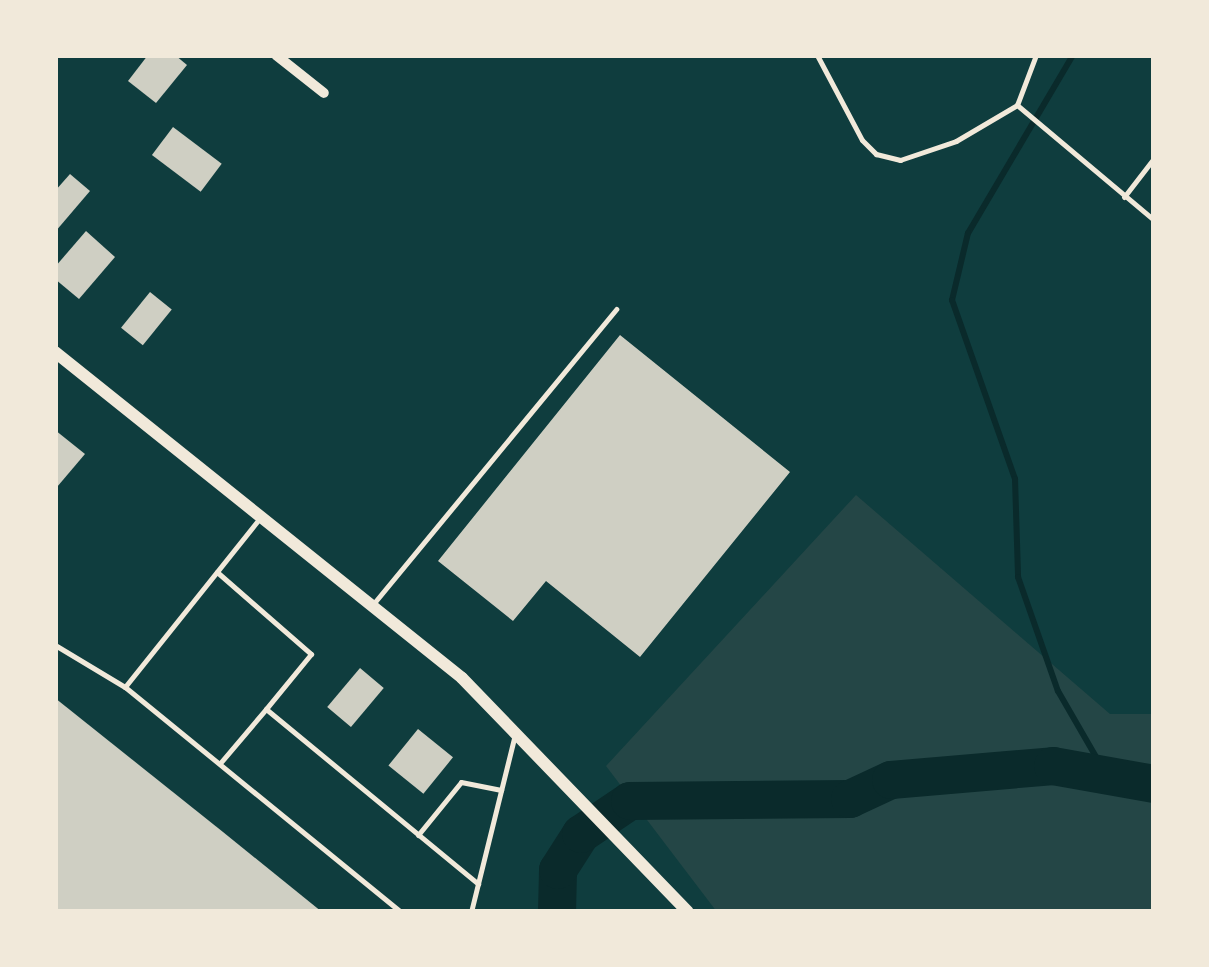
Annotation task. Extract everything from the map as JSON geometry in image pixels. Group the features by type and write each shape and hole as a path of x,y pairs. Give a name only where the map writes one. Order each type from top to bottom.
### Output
{"street":[{"path":"276,55 324,93"},
{"path":"55,352 372,606 516,731 666,882 688,912"}],"lane":[{"path":"817,55 862,140 876,154 900,160 939,148 1017,105 1036,55"},
{"path":"1017,105 1154,220"},
{"path":"1124,197 1154,158"},
{"path":"372,606 616,309"},
{"path":"125,687 261,517"},
{"path":"216,572 312,654 221,762"},
{"path":"55,644 125,687 400,912"},
{"path":"266,708 478,884"},
{"path":"471,912 516,731"},
{"path":"418,834 461,782 501,790"}],"shaded area":[{"path":"856,495 1110,714 1154,714 1154,912 717,912 606,766"}],"building":[{"path":"148,55 175,55 187,65 156,103 128,81"},
{"path":"173,127 222,164 201,192 152,155"},
{"path":"70,174 90,191 55,232 55,191"},
{"path":"86,231 115,257 79,299 55,279 55,267"},
{"path":"150,292 172,310 143,345 121,328"},
{"path":"620,335 790,472 640,657 546,581 513,621 438,561"},
{"path":"55,430 85,454 57,487 55,485"},
{"path":"360,668 384,688 351,727 327,707"},
{"path":"55,698 223,832 322,912 55,912"},
{"path":"418,729 453,757 423,794 388,766"}],"waterway":[{"path":"1073,55 968,233 952,300 1015,479 1018,577 1058,691 1107,776"},
{"path":"557,912 558,870 581,834 630,801 850,799 891,780 1053,766 1154,784"}]}
